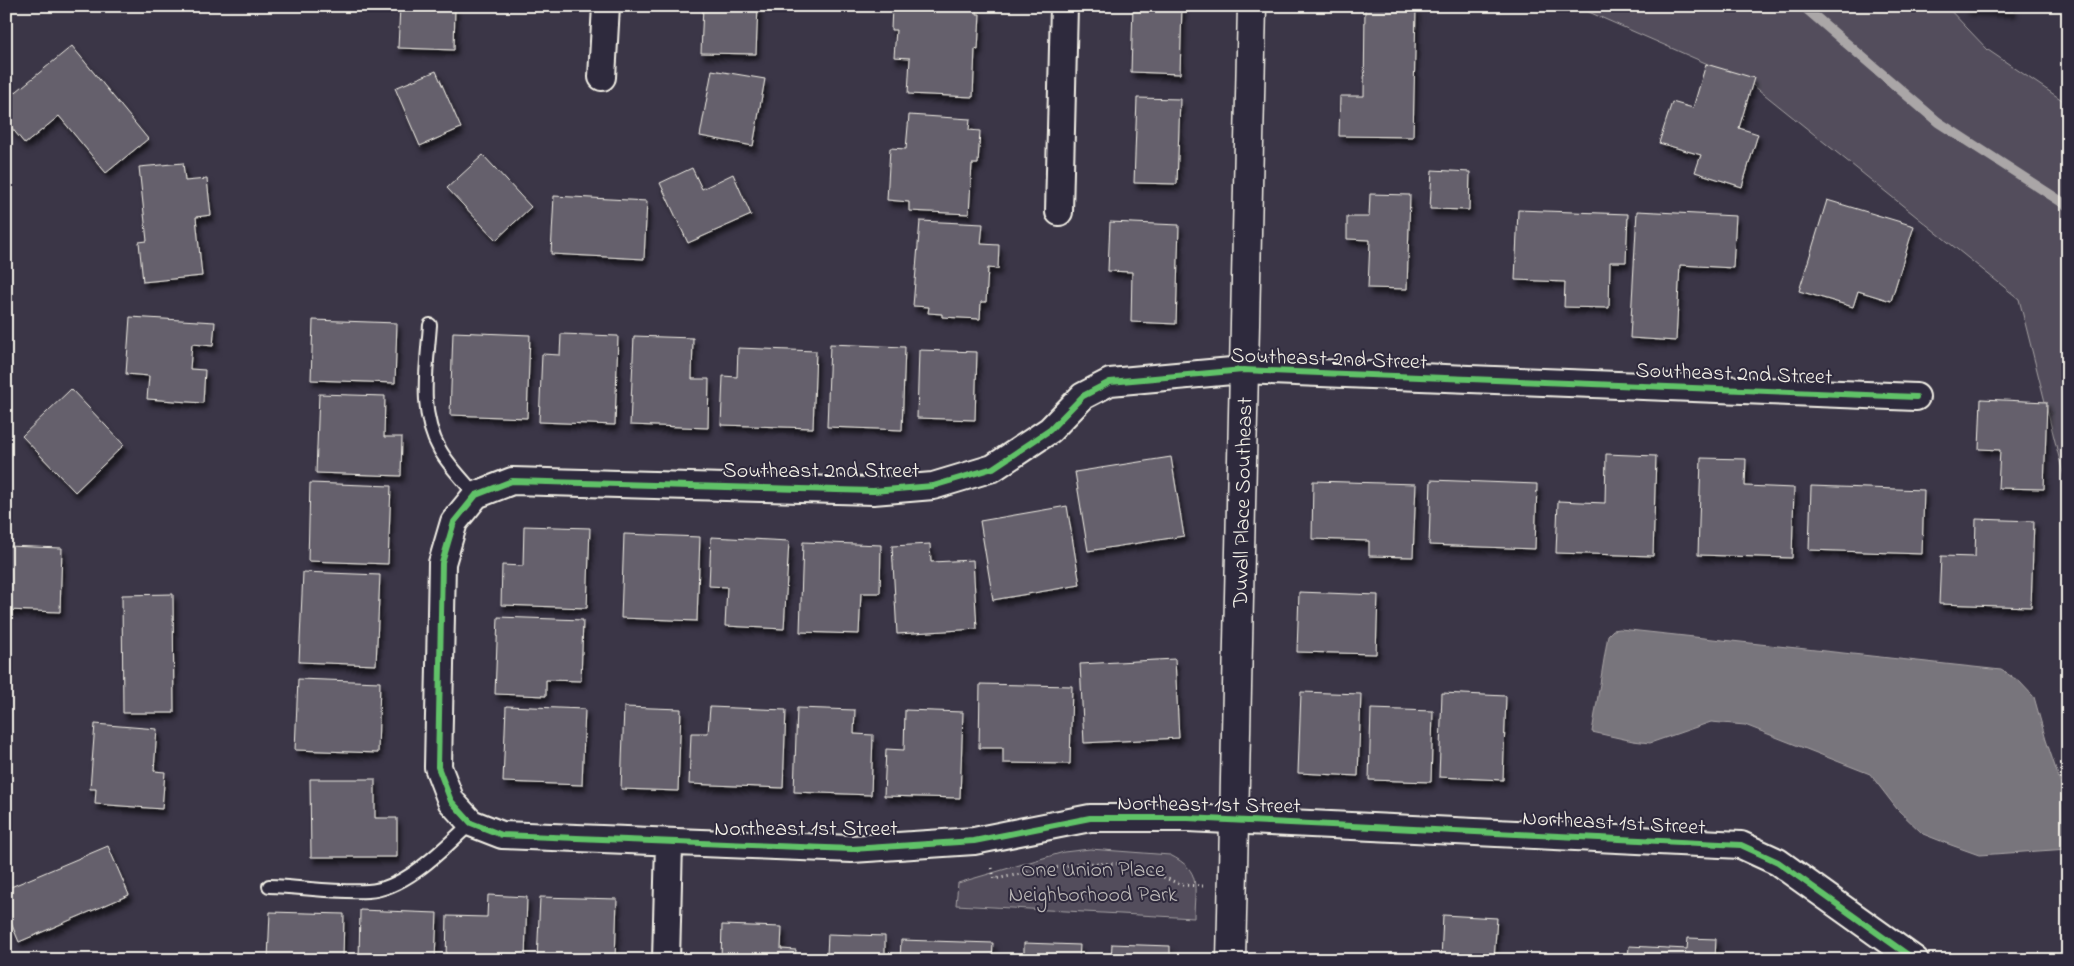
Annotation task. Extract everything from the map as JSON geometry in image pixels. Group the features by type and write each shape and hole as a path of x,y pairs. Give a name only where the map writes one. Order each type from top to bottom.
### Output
{"street":[{"path":"602,77 606,6"},
{"path":"1059,212 1064,6"},
{"name":"Duvall Place Southeast","path":"1232,960 1252,6"},
{"name":"Southeast 2nd Street","path":"476,495 512,481 872,491 933,486 992,468 1050,430 1083,396 1110,382 1243,370 1916,398"},
{"path":"472,823 451,801 438,767 442,563 454,522 476,495"},
{"name":"Northeast 1st Street","path":"472,823 502,835 852,849 986,839 1090,818 1236,819 1741,845 1778,862 1915,960"},
{"path":"666,960 669,843"}],"lane":[{"path":"430,325 425,403 430,429 440,451 476,495"},
{"path":"269,886 370,891 386,886 429,862 472,823"}],"path":[{"path":"986,839 994,879 1081,863 1132,864 1182,885 1234,887"}],"green space":[{"path":"1575,6 1946,6 1988,50 2068,104 2068,493 2019,299 1749,82"},
{"name":"One Union Place Neighborhood Park","path":"1090,849 1170,855 1181,861 1188,867 1194,881 1194,918 956,905 958,883 1064,852"}],"shaded area":[{"path":"1620,629 2001,670 2019,681 2034,697 2068,805 2068,849 1979,855 1951,845 1923,834 1897,809 1870,774 1745,725 1711,722 1650,743 1592,732 1608,635 1613,630"}],"building":[{"path":"400,6 455,6 454,50 398,48"},
{"path":"703,6 758,6 756,54 701,53"},
{"path":"892,6 977,6 977,14 980,14 978,50 975,49 973,97 908,94 910,58 894,57 896,30 891,30"},
{"path":"1133,6 1182,6 1180,74 1131,72"},
{"path":"1966,6 2013,6 2013,11 1966,9"},
{"path":"1365,7 1416,9 1413,137 1339,136 1340,96 1364,96"},
{"path":"72,46 148,139 106,173 59,116 25,144 6,121 6,100"},
{"path":"1706,64 1754,78 1739,128 1758,134 1742,187 1695,172 1701,155 1659,143 1672,102 1693,108"},
{"path":"712,70 765,79 753,146 700,136"},
{"path":"436,71 461,128 420,146 395,88"},
{"path":"1137,98 1180,99 1177,184 1134,183"},
{"path":"909,115 970,119 969,130 980,131 978,164 972,164 969,214 909,211 909,202 887,200 890,148 906,149"},
{"path":"483,155 531,207 496,240 447,188"},
{"path":"183,163 185,181 207,179 211,215 196,217 202,276 143,282 139,242 147,241 139,167"},
{"path":"692,168 702,189 733,174 751,215 688,243 660,183"},
{"path":"1432,170 1470,172 1469,210 1430,209"},
{"path":"1370,194 1410,195 1407,289 1368,288 1370,240 1347,239 1347,217 1369,217"},
{"path":"554,196 647,201 644,259 551,254"},
{"path":"1827,200 1914,226 1891,301 1858,291 1853,307 1799,291"},
{"path":"1518,210 1628,214 1626,262 1610,262 1609,308 1564,307 1565,282 1515,280"},
{"path":"1637,211 1736,216 1733,268 1680,265 1676,341 1630,338"},
{"path":"920,221 983,224 981,244 999,245 998,269 988,268 986,302 981,302 980,319 942,317 942,314 928,313 929,307 913,306"},
{"path":"1110,222 1179,225 1176,324 1131,322 1132,272 1108,271"},
{"path":"130,317 215,322 213,346 192,344 190,369 205,370 203,403 147,399 149,376 126,374"},
{"path":"313,320 397,323 395,383 311,380"},
{"path":"453,332 530,335 527,418 450,415"},
{"path":"561,334 618,336 615,425 539,422 542,354 560,355"},
{"path":"634,336 693,338 692,379 709,379 708,428 630,425"},
{"path":"830,344 905,347 902,430 827,427"},
{"path":"738,348 816,351 813,428 721,425 723,376 737,377"},
{"path":"919,350 977,352 975,420 917,418"},
{"path":"71,389 124,445 75,492 22,436"},
{"path":"319,394 385,396 384,437 402,437 401,476 316,473"},
{"path":"1981,399 2047,402 2044,489 1998,488 2000,450 1979,449"},
{"path":"1606,454 1656,456 1653,556 1556,553 1558,501 1605,503"},
{"path":"1171,457 1184,536 1088,551 1075,472"},
{"path":"1701,458 1746,459 1745,486 1794,488 1792,558 1698,555"},
{"path":"1431,480 1537,484 1535,549 1429,545"},
{"path":"1313,481 1416,484 1413,557 1369,556 1369,541 1312,539"},
{"path":"310,483 391,486 388,564 308,561"},
{"path":"1811,486 1924,490 1922,554 1809,550"},
{"path":"1067,506 1080,585 993,600 980,521"},
{"path":"1976,519 2034,521 2031,607 1939,604 1941,556 1975,557"},
{"path":"524,526 590,528 587,608 501,605 502,565 523,566"},
{"path":"624,534 700,537 697,621 621,618"},
{"path":"711,537 789,541 784,629 725,626 727,587 709,586"},
{"path":"803,542 881,545 880,593 861,593 859,634 800,632"},
{"path":"930,544 931,562 973,560 977,629 897,634 892,546"},
{"path":"6,546 62,548 60,612 6,610"},
{"path":"303,572 380,575 376,665 299,662"},
{"path":"1299,592 1378,595 1376,654 1297,652"},
{"path":"173,594 174,713 123,713 122,595"},
{"path":"498,617 583,620 581,681 546,680 546,696 495,694"},
{"path":"1175,659 1179,738 1084,743 1080,664"},
{"path":"298,679 380,682 378,753 295,750"},
{"path":"980,684 1072,686 1070,764 1003,763 1003,748 979,748"},
{"path":"1301,692 1361,694 1358,776 1298,773"},
{"path":"1442,693 1506,696 1503,780 1439,777"},
{"path":"506,706 585,709 582,785 503,782"},
{"path":"624,707 681,709 678,791 621,789"},
{"path":"710,707 786,710 783,788 689,784 691,733 708,733"},
{"path":"797,708 855,710 854,734 873,735 871,795 794,792"},
{"path":"1371,709 1433,711 1431,782 1369,780"},
{"path":"905,710 963,712 960,798 884,796 886,749 904,750"},
{"path":"95,724 157,729 154,771 165,772 162,809 95,804 96,789 90,789"},
{"path":"310,779 375,779 375,818 397,818 397,857 311,857"},
{"path":"108,846 129,895 19,942 6,911 6,889"},
{"path":"488,895 527,897 525,960 446,960 447,916 487,917"},
{"path":"540,897 617,899 615,960 537,960"},
{"path":"360,910 437,913 435,960 359,960"},
{"path":"270,912 344,914 343,960 268,960"},
{"path":"1443,915 1497,918 1494,960 1441,960"},
{"path":"722,925 782,927 781,949 796,950 795,960 721,960"},
{"path":"828,934 885,936 885,960 809,960 809,954 827,955"},
{"path":"1688,938 1716,939 1715,960 1628,960 1629,946 1687,949"},
{"path":"901,940 993,943 992,960 900,960"},
{"path":"1024,943 1080,945 1079,960 1024,960"},
{"path":"1112,944 1170,946 1170,960 1111,960"}],"waterway":[{"path":"1803,6 1938,122 2068,206"}],"cycle path":[{"path":"1915,960 1778,862 1741,845 1188,818 1090,818 974,841 852,849 502,835 471,823 451,801 438,767 442,563 454,522 476,495 512,481 873,491 933,486 993,468 1050,430 1083,396 1110,382 1243,370 1916,397"}]}
